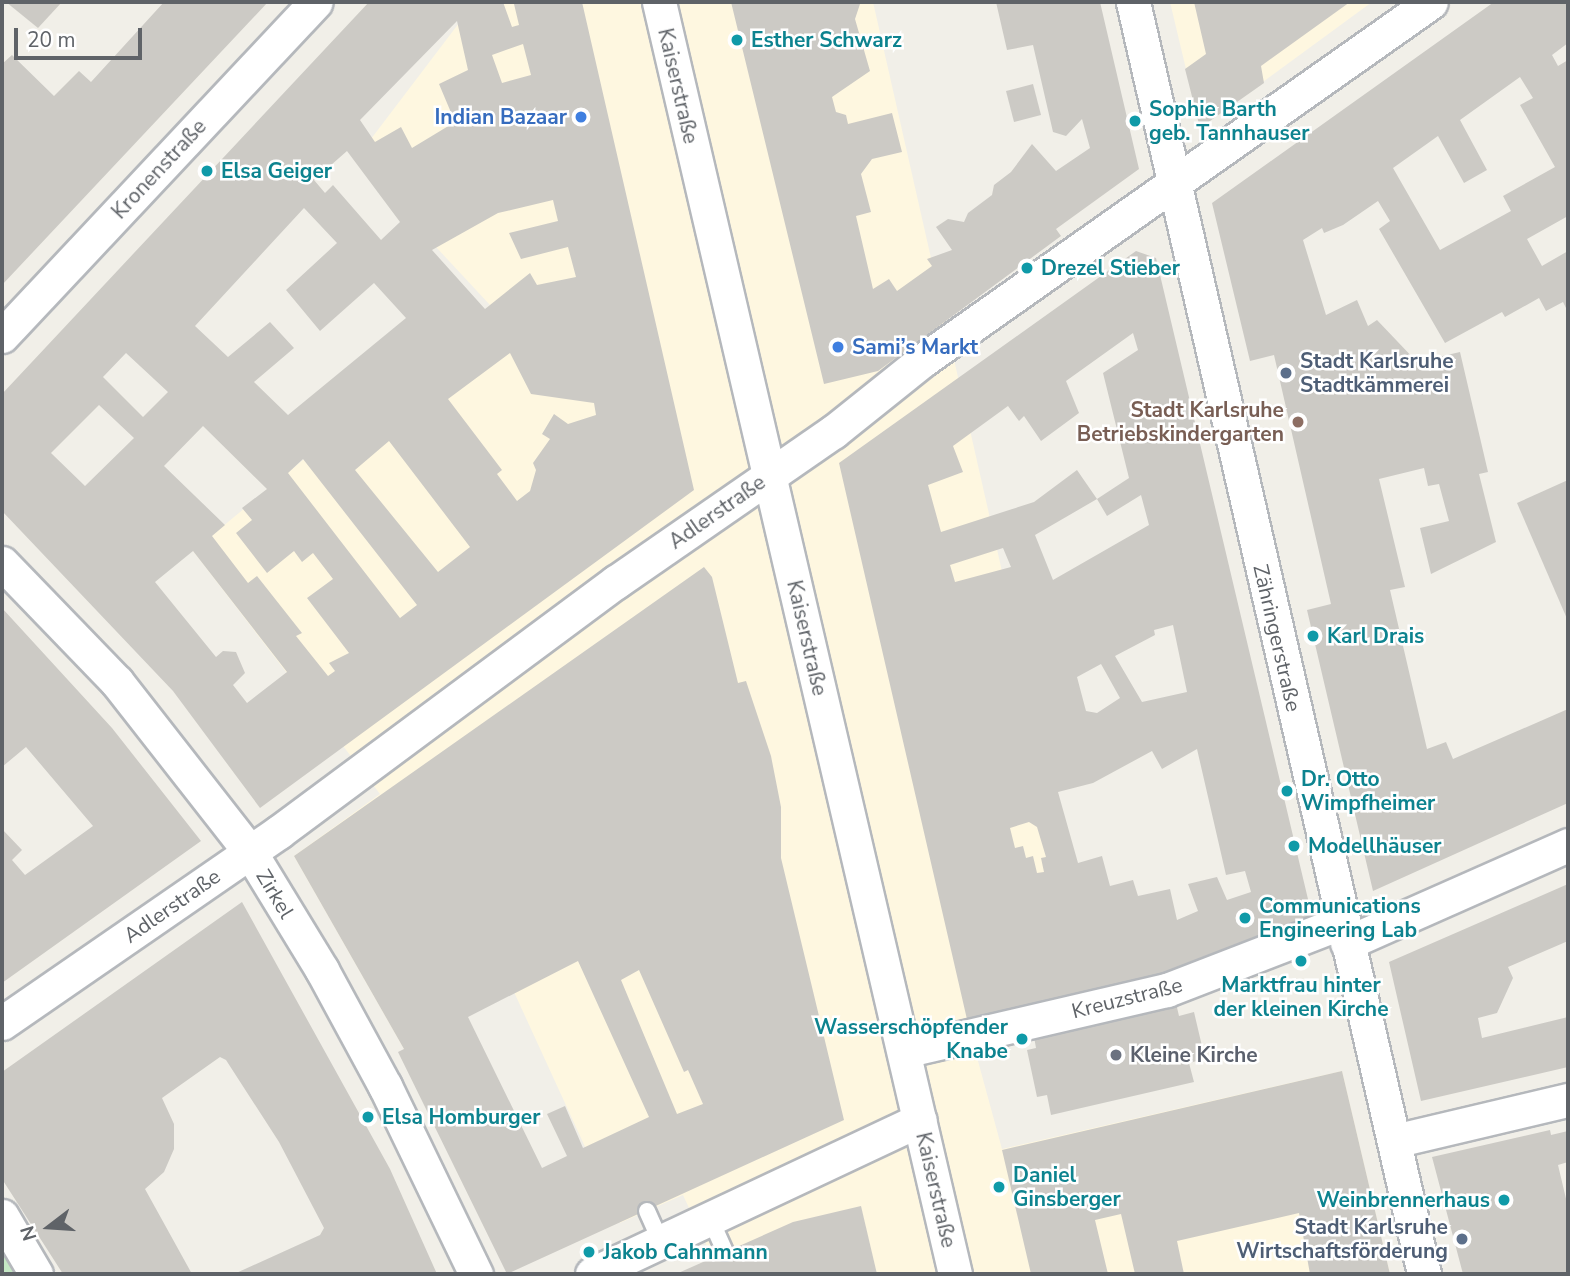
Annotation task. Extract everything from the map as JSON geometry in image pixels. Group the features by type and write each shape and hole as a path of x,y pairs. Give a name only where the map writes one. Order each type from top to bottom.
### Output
{"street":[{"name":"Kronenstraße","path":"2,336 316,2"},
{"name":"Kaiserstraße","path":"659,2 955,1274"},
{"name":"Zähringerstraße","path":"1133,2 1424,1274"},
{"name":"Adlerstraße","path":"2,1023 250,852 769,475 833,432 923,360 1432,2"},
{"name":"Zirkel","path":"2,563 117,682 250,852 379,1075 476,1274"},
{"name":"Kreuzstraße","path":"904,1051 1167,990 1344,932 1568,845"},
{"path":"1394,1141 1568,1100"},
{"path":"592,1274 920,1119"},
{"path":"2,1216 36,1274"}],"lane":[{"path":"647,1211 661,1241"},
{"path":"710,1218 725,1252"}],"shaded area":[{"path":"475,2 873,2 1098,995 969,1028 1002,1149 1342,1071 1390,1274 720,1274 683,1195 620,1223 514,992 404,1049 294,856 380,794 193,551 490,305 355,160"},
{"path":"1170,2 1372,2 1200,128"}],"green space":[{"path":"2,1231 27,1274 2,1274"}],"building":[{"path":"6,2 62,2 38,28"},
{"path":"164,2 268,2 2,285 2,64 12,55 54,96 79,71 91,82"},
{"path":"369,2 503,2 512,27 519,25 514,4 582,2 694,490 260,808 173,691 2,511 2,394","holes":["457,21 468,70 439,84 455,122 412,148 401,127 375,142 360,120","523,44 531,75 502,83 492,55","347,151 400,222 381,240 333,185 325,193 314,180","553,200 558,221 509,233 521,259 568,247 576,277 537,285 530,273 485,309 432,250 498,213","304,208 337,243 286,290 320,331 374,283 406,318 288,415 254,382 294,348 270,322 228,357 195,326","126,353 168,392 143,417 103,377","510,353 531,394 594,403 596,415 568,424 554,414 542,434 550,439 533,463 536,470 530,491 517,501 497,474 502,470 448,399","99,405 134,438 85,486 51,453","203,426 267,489 242,508 252,520 236,533 267,573 294,551 302,562 313,553 333,579 307,598 349,653 329,663 335,671 328,676 296,636 302,633 257,576 248,583 212,536 225,525 164,466","389,441 470,547 438,572 355,470","303,459 417,605 400,618 288,473","193,551 287,672 247,703 233,685 245,673 236,652 223,651 216,657 155,582"]},
{"path":"731,2 860,4 855,19 870,71 832,97 836,112 846,115 848,124 892,113 902,152 872,159 861,174 871,212 856,216 873,289 889,279 897,291 932,266 927,259 952,250 936,227 948,219 964,222 968,213 992,195 994,185 1011,172 1032,144 1056,171 1090,148 1082,119 1066,136 1053,132 1033,45 1007,50 996,2 1100,2 1139,169 1056,229 1061,236 878,371 824,384"},
{"path":"1194,2 1350,2 1261,66 1264,83 1200,128 1185,69 1206,54"},
{"path":"1494,2 1568,2 1568,43 1552,55 1558,66 1568,60 1568,216 1527,239 1542,266 1568,251 1568,312 1563,302 1546,311 1539,298 1505,317 1502,312 1445,343 1379,229 1390,221 1378,201 1343,225 1324,233 1322,228 1303,240 1326,315 1357,300 1368,326 1377,320 1417,362 1460,352 1488,472 1479,474 1496,542 1431,574 1420,528 1449,521 1439,484 1428,486 1424,468 1379,479 1405,587 1390,590 1427,749 1446,742 1453,759 1568,709 1568,803 1373,891 1307,610 1331,604 1274,355 1250,361 1212,203","holes":["1520,77 1533,98 1520,105 1555,167 1503,196 1511,211 1440,250 1393,168 1438,136 1464,183 1487,170 1460,120"]},
{"path":"1033,84 1041,115 1014,122 1006,91"},
{"path":"1136,251 1156,258 1312,916 1159,981 969,1028 839,463","holes":["1133,333 1138,350 1103,373 1129,478 1097,499 1077,470 1034,502 941,532 928,485 963,472 953,446 1008,406 1019,421 1024,416 1041,441 1079,413 1066,381","1141,495 1149,525 1053,580 1035,535 1097,499 1107,516","1003,548 1011,567 955,582 950,565","1173,625 1187,692 1142,702 1115,656 1155,635 1154,630","1101,664 1120,698 1097,713 1086,711 1077,677","1197,749 1226,875 1245,871 1251,892 1227,900 1217,877 1188,884 1198,911 1177,920 1170,889 1138,896 1133,880 1110,886 1102,856 1078,863 1058,792 1093,783 1152,751 1162,769","1029,822 1037,827 1046,857 1041,858 1044,872 1037,873 1033,856 1026,858 1023,846 1015,848 1010,828"]},
{"path":"1568,480 1568,621 1517,503"},
{"path":"704,567 712,577 738,683 746,681 771,756 781,807 781,858 844,1120 507,1274 398,1052 404,1049 294,856","holes":["578,961 649,1117 583,1148 565,1106 547,1114 567,1156 542,1168 468,1017","639,970 684,1072 688,1070 703,1104 677,1114 621,980"]},
{"path":"2,608 112,728 201,841 2,983 2,829 22,850 12,860 25,875 93,826 26,747 2,767"},
{"path":"1568,884 1568,941 1508,967 1513,978 1497,1013 1478,1018 1482,1038 1568,1017 1568,1067 1421,1101 1389,962"},
{"path":"242,902 390,1169 437,1274 234,1274 320,1235 324,1228 279,1142 226,1060 220,1057 162,1098 174,1124 174,1149 164,1172 145,1189 192,1274 63,1274 2,1179 2,1072"},
{"name":"Kleine Kirche","path":"1175,999 1179,1016 1194,1012 1205,1059 1189,1063 1194,1082 1051,1115 1047,1095 1037,1097 1027,1050 1036,1048 1033,1031"},
{"path":"1342,1071 1390,1274 1310,1274 1299,1213 1177,1241 1184,1274 1135,1274 1121,1214 1095,1220 1108,1274 1031,1274 1002,1150"},
{"name":"Weinbrennerhaus","path":"1550,1130 1551,1135 1568,1131 1568,1162 1558,1165 1567,1203 1568,1274 1463,1274 1432,1157"},
{"path":"861,1206 877,1274 676,1274 793,1222"}],"place":[{"name":"Esther Schwarz","path":"737,40"},
{"name":"Indian Bazaar","path":"581,117"},
{"name":"Sophie Barth geb. Tannhauser","path":"1135,121"},
{"name":"Elsa Geiger","path":"207,171"},
{"name":"Drezel Stieber","path":"1027,268"},
{"name":"Sami’s Markt","path":"838,347"},
{"name":"Stadt Karlsruhe Stadtkämmerei","path":"1286,373"},
{"name":"Stadt Karlsruhe Betriebskindergarten","path":"1298,422"},
{"name":"Karl Drais","path":"1313,636"},
{"name":"Dr. Otto Wimpfheimer","path":"1287,791"},
{"name":"Modellhäuser","path":"1294,846"},
{"name":"Communications Engineering Lab","path":"1245,918"},
{"name":"Marktfrau hinter der kleinen Kirche","path":"1301,961"},
{"name":"Wasserschöpfender Knabe","path":"1022,1039"},
{"name":"Kleine Kirche","path":"1116,1055"},
{"name":"Elsa Homburger","path":"368,1117"},
{"name":"Daniel Ginsberger","path":"999,1187"},
{"name":"Weinbrennerhaus","path":"1504,1200"},
{"name":"Stadt Karlsruhe Wirtschaftsförderung","path":"1462,1239"},
{"name":"Jakob Cahnmann","path":"589,1252"}]}
